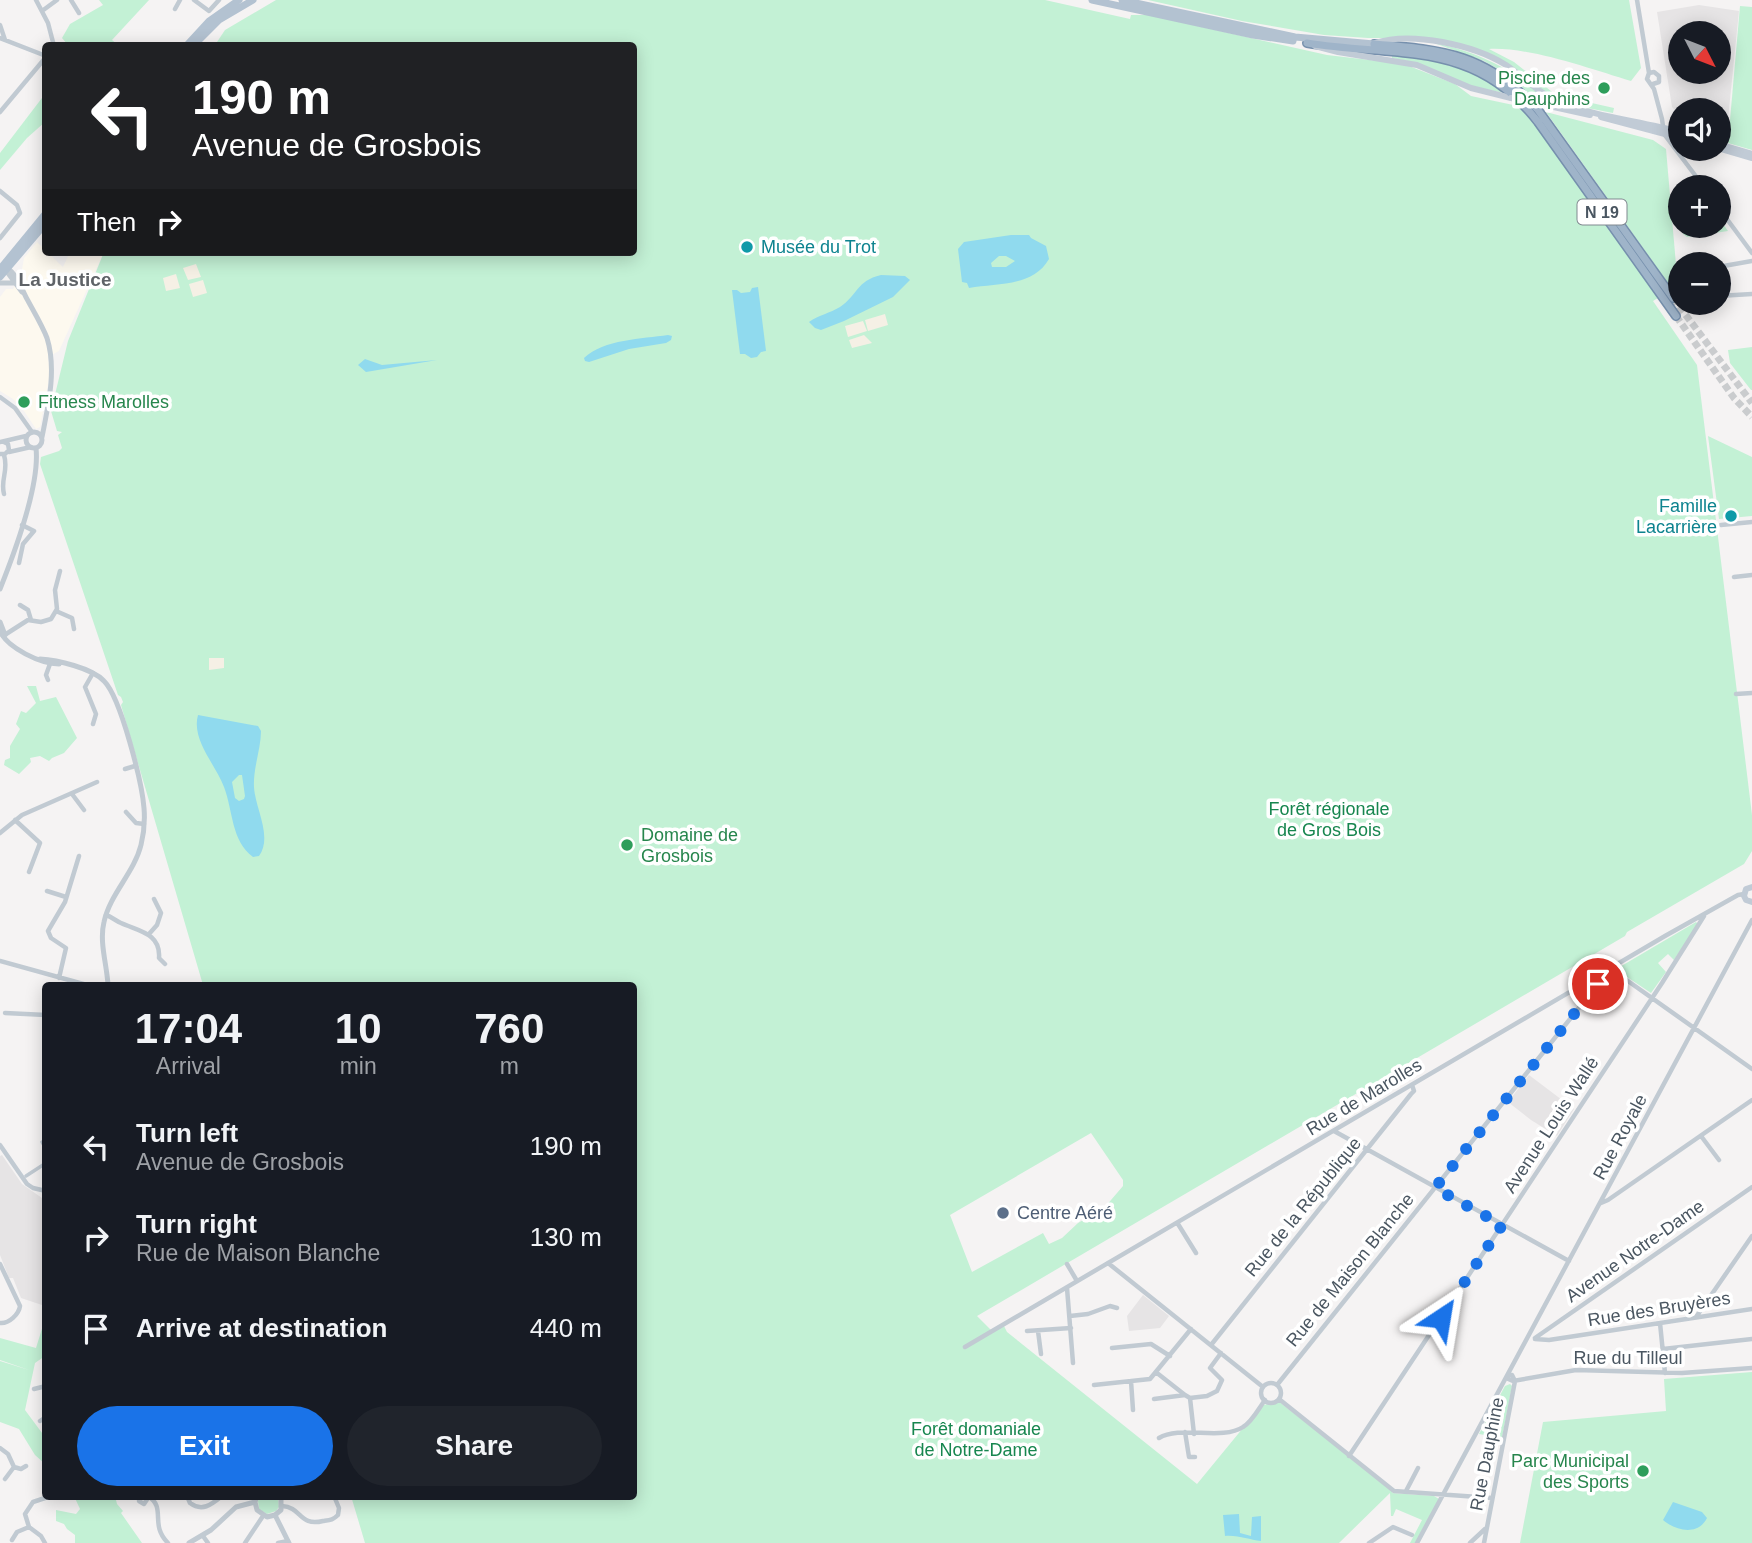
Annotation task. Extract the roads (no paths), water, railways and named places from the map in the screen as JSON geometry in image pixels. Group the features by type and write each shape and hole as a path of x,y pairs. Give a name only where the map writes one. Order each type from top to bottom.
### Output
{"highway":[{"name":"N 19","path":"1307,43 1445,58 1481,72 1504,87 1523,103 1676,316"},
{"name":"N 19","path":"1374,44 1424,48 1461,56 1487,67 1511,83 1538,110 1668,291"}],"main road":[{"path":"190,42 209,21 239,0"},
{"name":"N 19","path":"1092,0 1254,35 1307,43"},
{"name":"N 19","path":"1122,0 1295,37 1374,44"},
{"path":"196,42 219,20 250,1"},
{"path":"1374,44 1388,40 1419,40 1461,47 1504,64 1555,101 1668,132"},
{"path":"1307,43 1338,52 1417,65 1471,88 1511,98 1668,131"},
{"path":"1731,150 1752,156"},
{"path":"5,268 42,218"},
{"path":"5,268 42,227"},
{"path":"1752,887 1744,894 1746,900 1752,902"}],"street":[{"path":"36,0 53,42"},
{"path":"42,11 57,0"},
{"path":"71,0 79,13"},
{"path":"175,9 180,0"},
{"path":"194,0 209,11 219,0"},
{"path":"1637,0 1649,73 1647,79 1653,84 1663,130 1668,137"},
{"path":"0,25 2,40 42,55"},
{"path":"0,112 42,62"},
{"path":"1649,73 1654,72 1660,76 1658,82 1653,84"},
{"path":"0,191 17,205 20,213 0,238"},
{"path":"1731,225 1752,253"},
{"path":"1731,265 1752,261"},
{"path":"5,268 13,283 28,300"},
{"path":"5,268 28,300 46,335 51,356 46,409 35,434 27,444 33,448"},
{"path":"0,283 13,283"},
{"path":"1731,295 1752,294"},
{"path":"0,397 15,408 42,443 33,448 4,454"},
{"path":"0,442 35,434"},
{"path":"0,442 8,444 4,454 7,470 3,482 4,494"},
{"path":"0,589 22,525 35,470 33,448"},
{"path":"1721,525 1752,522"},
{"path":"19,563 23,544 34,531 22,525"},
{"path":"2,634 31,620 47,621 56,611 55,590 60,571"},
{"path":"1734,577 1752,575"},
{"path":"19,605 28,610 31,620"},
{"path":"56,611 72,618 74,629"},
{"path":"0,622 2,634 10,643 40,659 93,673 104,680 111,691 135,766 143,800 144,824 132,868 106,915 103,931 108,982"},
{"path":"48,680 46,676 51,662"},
{"path":"93,673 85,687 96,714 93,724"},
{"path":"1736,694 1752,693"},
{"path":"125,769 135,766"},
{"path":"0,833 15,820 97,782"},
{"path":"72,794 84,810"},
{"path":"126,811 136,823 144,824"},
{"path":"15,820 40,843 29,872"},
{"path":"59,978 66,948 51,938 48,931 66,897 79,856"},
{"path":"47,891 66,897"},
{"name":"Rue de Marolles","path":"965,1347 1704,914 1744,894"},
{"path":"149,934 157,925 161,913 155,899"},
{"name":"Avenue Louis Wallé","path":"1349,1456 1652,999 1701,923 1704,914"},
{"path":"106,915 149,934 160,952 159,958 165,964"},
{"name":"Rue Royale","path":"1417,1543 1503,1384 1510,1378 1512,1367 1532,1338 1569,1261 1752,920"},
{"path":"0,961 59,978 64,982"},
{"path":"1611,969 1752,1069"},
{"name":"Rue de Maison Blanche","path":"1277,1385 1598,984 1599,976"},
{"path":"5,1013 42,1015"},
{"name":"Rue de la République","path":"1211,1345 1414,1091 1412,1085"},
{"path":"1600,1203 1752,1100"},
{"path":"1334,1130 1569,1261"},
{"path":"1701,1136 1718,1160"},
{"path":"0,1145 27,1184 42,1190"},
{"path":"26,1176 42,1166"},
{"name":"Avenue Notre-Dame","path":"1532,1338 1752,1187"},
{"path":"1178,1224 1196,1253"},
{"path":"1695,1317 1752,1236"},
{"path":"1108,1263 1264,1387"},
{"path":"0,1264 20,1306 17,1314 5,1323 0,1323"},
{"path":"1066,1264 1077,1281"},
{"path":"1068,1288 1073,1363"},
{"path":"1070,1316 1088,1314 1110,1306 1117,1308"},
{"name":"Rue des Bruyères","path":"1532,1338 1542,1341 1752,1309"},
{"path":"1660,1323 1665,1373"},
{"path":"1027,1331 1071,1328"},
{"path":"1094,1385 1150,1379 1191,1329"},
{"path":"1038,1331 1041,1354"},
{"path":"1664,1349 1752,1339"},
{"path":"1112,1348 1151,1344 1170,1356"},
{"path":"1154,1399 1207,1396 1221,1386 1222,1380 1210,1368 1221,1353"},
{"name":"Rue du Tilleul","path":"1510,1378 1576,1370 1665,1373 1752,1368"},
{"path":"1157,1373 1188,1396 1194,1434"},
{"name":"Rue Dauphine","path":"1484,1543 1510,1378"},
{"path":"1131,1381 1133,1410"},
{"path":"1169,1382 1169,1397"},
{"path":"1271,1383 1277,1385 1280,1390 1279,1399 1270,1403 1265,1400 1262,1395 1264,1387 1271,1383"},
{"path":"34,1389 42,1387"},
{"path":"1279,1399 1394,1491 1492,1498"},
{"path":"1159,1438 1164,1434 1237,1430 1245,1427 1265,1400"},
{"path":"1185,1432 1189,1457 1195,1457"},
{"path":"0,1447 8,1454 14,1467 21,1469 26,1466"},
{"path":"5,1479 14,1467"},
{"path":"1406,1492 1418,1468"},
{"path":"42,1499 28,1507 25,1514 29,1527 41,1536 45,1543"},
{"path":"153,1500 158,1506 157,1525 161,1536 168,1543"},
{"path":"189,1500 200,1508 207,1507 217,1500"},
{"path":"189,1543 213,1529 234,1508 253,1500"},
{"path":"256,1500 257,1510 263,1516 275,1515 282,1506 281,1500"},
{"path":"282,1506 289,1506 305,1521 315,1524 338,1515 336,1500"},
{"path":"275,1515 288,1542 278,1543"},
{"path":"245,1543 263,1516"},
{"path":"12,1540 17,1532 29,1527"},
{"path":"1369,1543 1393,1527 1412,1535"},
{"path":"1470,1543 1486,1529"},
{"path":"203,1536 208,1543"}],"water":[{"path":"1029,235 1046,246 1049,259 1034,275 1024,279 969,288 967,283 962,282 958,249 964,242","holes":["999,256 1015,261 1006,267 992,267 991,263"]},
{"path":"881,275 905,276 910,280 893,297 844,321 821,330 809,322 840,307 867,281"},
{"path":"758,287 766,351 751,358 740,354 732,290 750,292 752,288"},
{"path":"672,336 671,340 666,343 629,349 589,362 584,358 613,343"},
{"path":"365,359 382,365 437,360 366,372 358,365"},
{"path":"198,715 258,726 261,731 254,780 264,831 263,848 259,856 253,857 240,843 224,787 201,743","holes":["242,775 245,796 239,801 235,798 232,782"]},
{"path":"1673,1502 1702,1512 1707,1518 1703,1524 1693,1529 1674,1527 1663,1520"},
{"path":"1239,1514 1240,1533 1251,1536 1252,1517 1261,1516 1261,1541 1225,1536 1223,1515"}],"tunnel":[{"path":"1686,315 1752,403"},
{"path":"1676,316 1734,398 1752,417"}],"place":[{"name":"Piscine des Dauphins","path":"1604,88"},
{"name":"Musée du Trot","path":"747,247"},
{"name":"Fitness Marolles","path":"24,402"},
{"name":"Famille Lacarrière","path":"1731,516"},
{"name":"Domaine de Grosbois","path":"627,845"},
{"name":"Centre Aéré","path":"1003,1213"},
{"name":"Parc Municipal des Sports","path":"1643,1471"}],"district":[{"name":"La Justice","path":"65,279"}],"park label":[{"name":"Forêt régionale de Gros Bois","path":"1329,819"},
{"name":"Forêt domaniale de Notre-Dame","path":"976,1439"}]}
